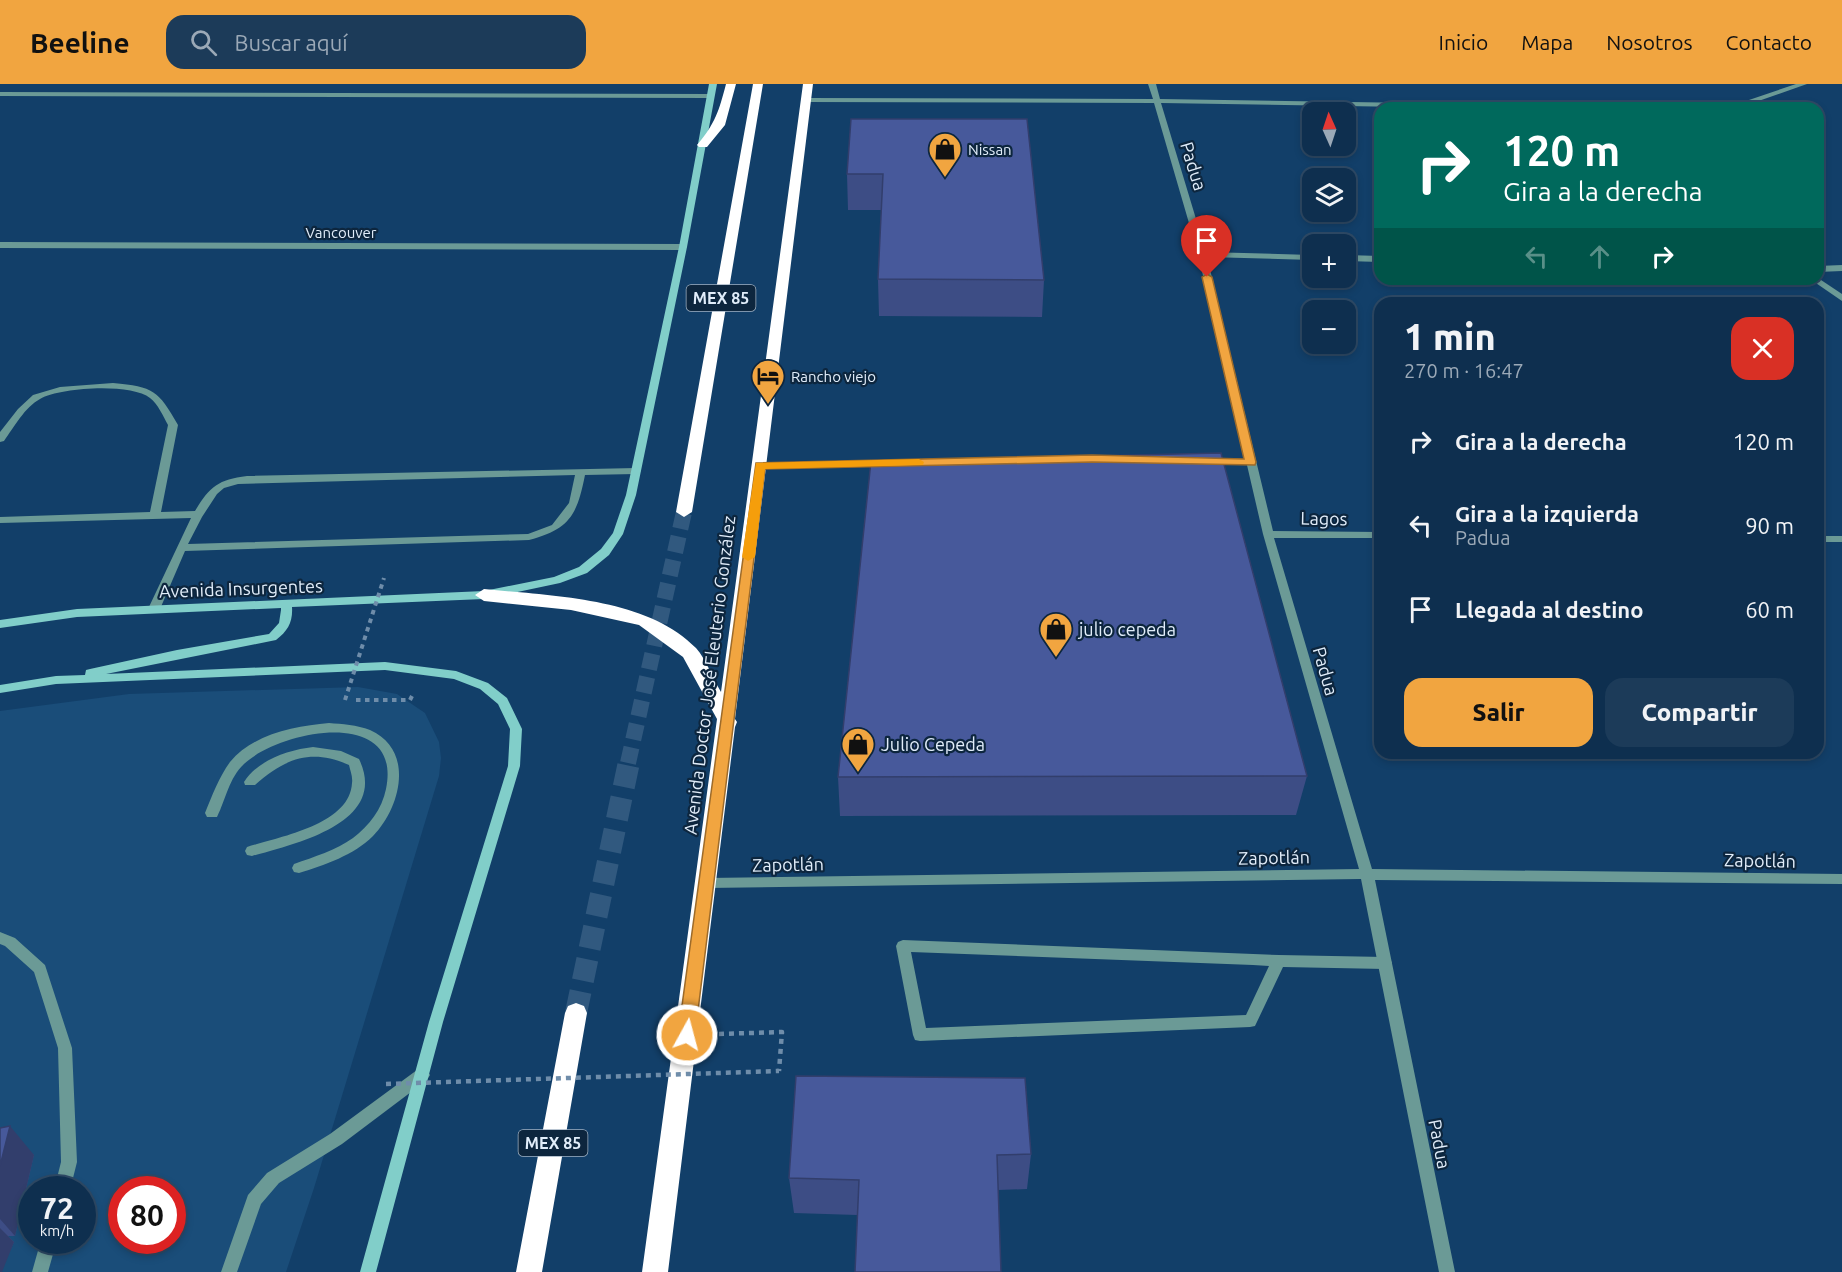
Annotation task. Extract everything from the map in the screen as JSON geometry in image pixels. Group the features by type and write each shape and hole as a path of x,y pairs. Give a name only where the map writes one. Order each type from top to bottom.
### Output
{"highway":[{"path":"703,145 714,136 719,127 731,84"},
{"name":"MEX 85","path":"684,512 758,84"},
{"name":"Avenida Doctor José Eleuterio González","path":"655,1272 728,722 807,92"},
{"path":"484,595 571,604 644,620 690,654 728,722"},
{"name":"MEX 85","path":"529,1272 576,1013"}],"main road":[{"path":"484,595 556,580 583,570 605,552 618,534 636,471 683,247 713,84"},
{"name":"Avenida Insurgentes","path":"0,624 77,613 484,595"},
{"path":"0,689 56,681 177,654 272,637 282,630 288,619 286,604"},
{"path":"56,681 385,666 456,675 484,686 503,701 516,729 514,766 422,1075 368,1272"}],"street":[{"name":"Padua","path":"1152,84 1202,254 1268,534 1367,874 1447,1272"},
{"path":"1746,102 1803,84"},
{"path":"807,92 1374,104"},
{"path":"0,94 709,96"},
{"name":"Vancouver","path":"0,245 683,247"},
{"path":"1202,254 1302,257"},
{"path":"1356,258 1374,259"},
{"path":"1824,268 1842,268"},
{"path":"1823,285 1842,298"},
{"path":"0,439 23,409 36,397 50,392 68,388 134,388 152,394 173,425 155,515"},
{"path":"1191,461 1250,462"},
{"path":"760,466 902,463"},
{"path":"154,609 213,491 227,482 247,479 636,471"},
{"path":"183,548 530,537 556,527 574,503 581,472"},
{"path":"0,520 200,514"},
{"name":"Lagos","path":"1268,534 1374,535"},
{"path":"1824,539 1842,539"},
{"path":"212,813 239,761 255,748 286,733 314,728 342,729 363,733 378,741 391,757 395,777 380,819 358,841 331,856 299,868"},
{"path":"250,782 281,758 319,750 340,754 355,762 361,777 357,796 346,813 321,828 252,851"},
{"name":"Zapotlán","path":"706,883 1367,874 1842,879"},
{"path":"0,938 10,942 40,969 65,1048 69,1162 66,1176"},
{"path":"1279,961 1250,1021 920,1035 903,946 1385,963"},
{"path":"229,1272 254,1200 273,1178 336,1139 422,1075"},
{"path":"40,1272 45,1254"}],"path":[{"path":"384,578 345,700 410,700"},
{"path":"386,1084 779,1071 782,1032 687,1035"}],"shaded area":[{"path":"358,687 397,694 425,713 439,742 441,758 439,776 314,1188 286,1272 0,1272 0,711 129,694"}],"building":[{"name":"Rancho viejo","path":"851,119 1027,119 1044,280 878,279 883,174 847,174"},
{"name":"julio cepeda","path":"1221,453 1307,776 838,777 871,461"},
{"path":"796,1076 1025,1078 1031,1154 997,1155 1001,1272 855,1272 859,1180 789,1178"},
{"path":"10,1126 0,1166 0,1128"}],"tunnel":[{"path":"628,763 684,512"},
{"path":"576,1013 629,762"}],"slow traffic":[{"path":"748,557 760,466 919,462"}],"place":[{"name":"Nissan","path":"945,178"},
{"name":"Rancho viejo","path":"768,405"},
{"name":"julio cepeda","path":"1056,658"},
{"name":"Julio Cepeda","path":"858,773"}],"route":[{"path":"687,1035 760,466 1092,459 1250,462 1207,277"}]}
